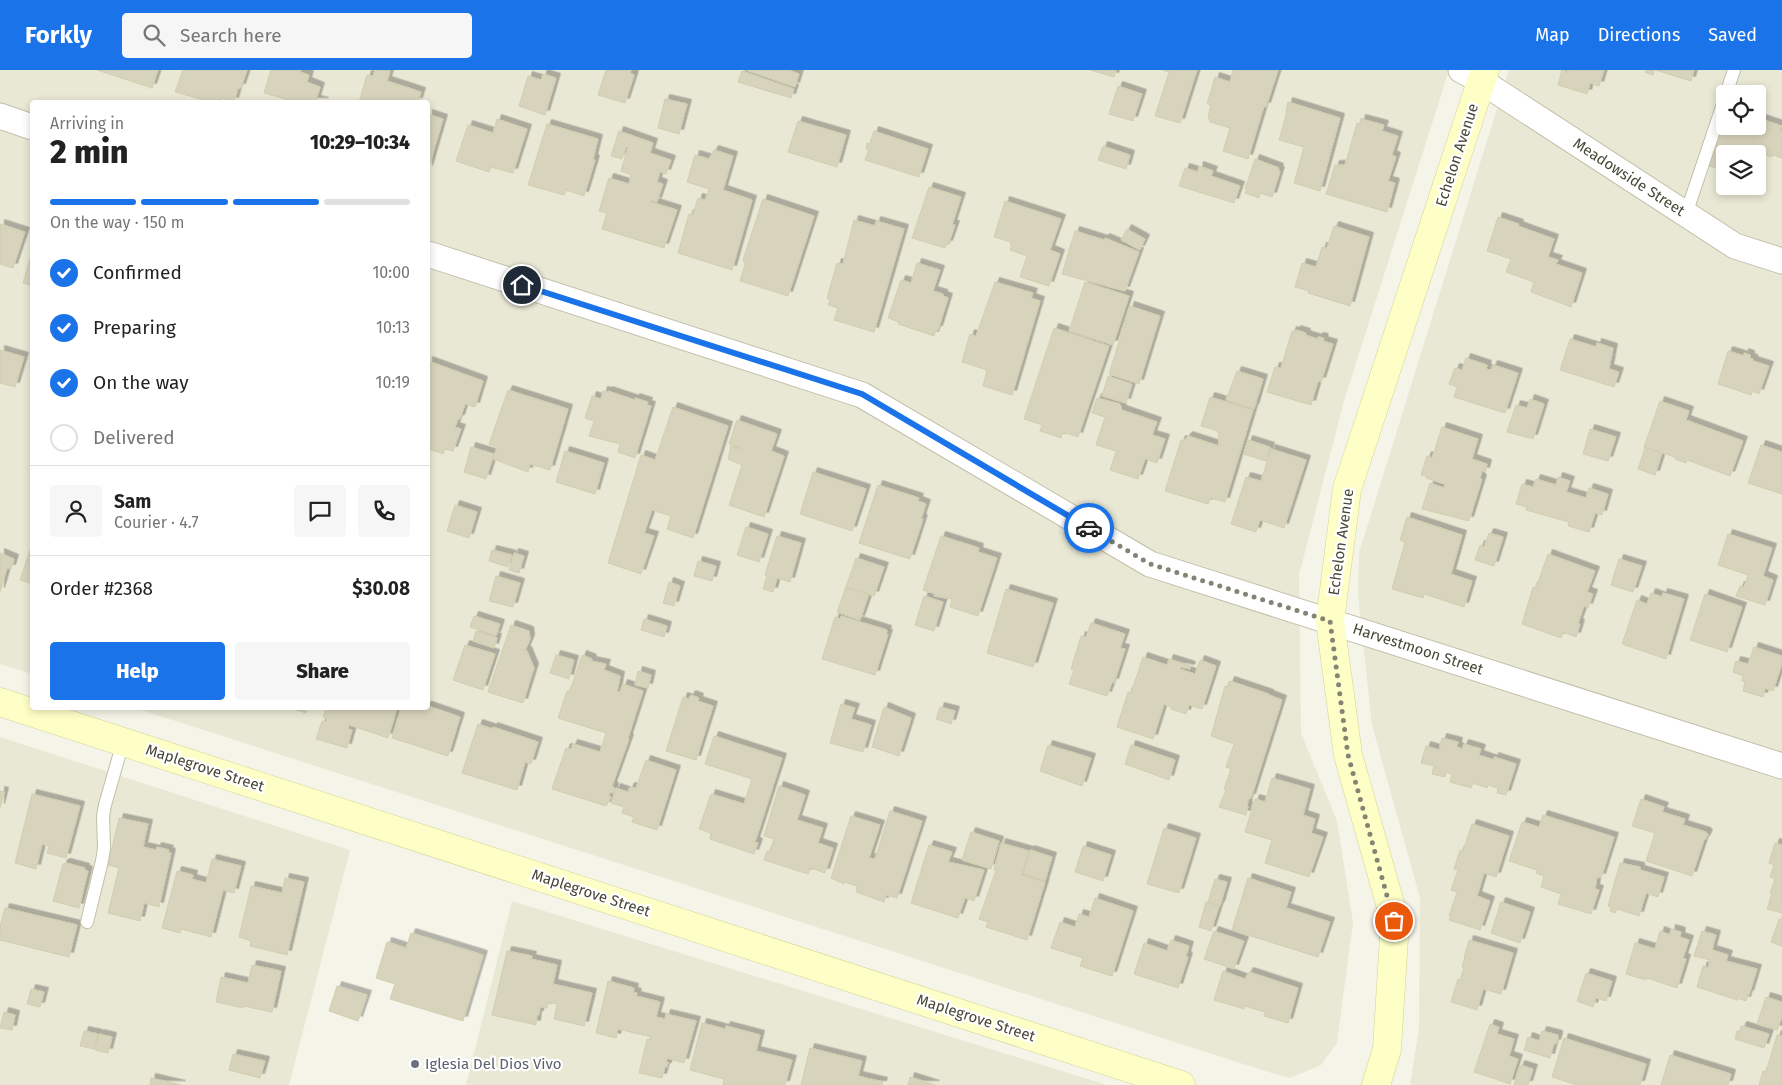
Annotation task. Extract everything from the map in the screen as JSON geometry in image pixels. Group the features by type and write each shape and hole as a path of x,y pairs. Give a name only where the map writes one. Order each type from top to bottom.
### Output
{"street":[{"name":"Meadowside Street","path":"1476,74 1736,246 1782,261"},
{"name":"Echelon Avenue","path":"1376,1085 1387,1050 1394,921 1348,755 1330,621 1346,489 1476,74"},
{"path":"0,116 30,126"},
{"name":"Harvestmoon Street","path":"430,255 862,394 1150,564 1782,766"},
{"name":"Maplegrove Street","path":"0,702 1181,1085"}],"lane":[{"path":"1729,85 1734,70"},
{"path":"1686,214 1716,125"},
{"path":"87,922 102,862 105,805 123,742"}],"shaded area":[{"path":"0,70 1449,70 1344,401 1299,575 1301,733 1337,821 1353,922 1337,1043 1321,1065 1290,1078 141,710 430,710 430,100 30,100 30,673 0,664"},
{"path":"1509,70 1782,70 1782,1085 1410,1085 1419,1029 1420,898 1372,725 1358,595 1359,553"},
{"path":"0,737 350,850 289,1085 0,1085"},
{"path":"512,901 1107,1085 466,1085"}],"building":[{"path":"97,70 158,70 152,88"},
{"path":"183,70 247,70 235,100 222,98 221,100 204,100 175,92"},
{"path":"271,70 301,70 300,72 309,75 307,82 320,87 316,100 285,100 264,93"},
{"path":"375,70 390,71 387,81 421,92 419,100 360,100 367,75 373,76"},
{"path":"606,70 631,70 630,73 634,75 625,103 598,95"},
{"path":"746,70 788,70 799,74 795,87"},
{"path":"1090,70 1116,70 1114,77"},
{"path":"1163,70 1197,70 1180,123 1155,116 1169,72"},
{"path":"1233,70 1278,70 1266,107 1264,106 1248,159 1223,151 1230,128 1210,122 1208,116 1211,105 1207,104 1215,77 1230,82"},
{"path":"1562,70 1568,72 1568,70 1604,70 1599,86 1590,83 1587,94 1558,85"},
{"path":"1646,70 1654,70 1653,75 1645,72"},
{"path":"1655,70 1694,70 1691,81"},
{"path":"742,71 794,89 791,98 738,82"},
{"path":"543,74 556,78 545,115 519,106 528,76 541,80"},
{"path":"1118,86 1142,94 1133,121 1109,114"},
{"path":"665,99 687,104 679,134 658,128"},
{"path":"1288,102 1340,118 1320,191 1294,183 1304,147 1279,140"},
{"path":"430,115 443,119 430,163"},
{"path":"497,119 527,129 513,173 491,167 489,172 456,161 468,125 493,133"},
{"path":"1361,119 1384,125 1382,131 1398,136 1392,155 1396,157 1388,181 1395,183 1387,212 1326,194 1335,165 1345,165 1357,123 1360,124"},
{"path":"798,121 846,135 837,167 788,152"},
{"path":"1766,121 1782,126 1780,130 1782,131 1782,158 1766,155 1766,145 1717,145 1720,135 1766,135"},
{"path":"547,124 598,139 593,159 595,160 584,196 566,190 564,195 528,185"},
{"path":"619,131 653,143 650,153 671,160 666,174 660,172 657,182 663,184 657,202 651,200 651,202 677,210 664,248 602,229 607,213 599,211 609,178 629,184 631,175 621,171 628,147 626,147 622,159 611,156"},
{"path":"874,131 928,149 919,177 865,160 869,149 866,149 867,143 870,144"},
{"path":"1103,146 1130,155 1126,169 1098,160"},
{"path":"1716,147 1716,168 1709,166"},
{"path":"714,150 733,156 723,190 752,200 732,270 678,253 689,214 693,215 698,198 705,200 709,189 687,182 695,155 709,159"},
{"path":"1255,159 1279,168 1278,171 1280,171 1272,197 1260,193 1259,198 1245,193"},
{"path":"1199,166 1213,171 1211,176 1240,186 1234,203 1179,186 1185,168 1198,172"},
{"path":"929,187 961,197 952,225 955,225 948,245 946,244 945,248 912,238"},
{"path":"763,199 814,216 788,296 740,281 745,264 743,260"},
{"path":"1005,201 1061,219 1050,250 1060,254 1049,286 1020,277 1027,256 1010,250 1011,242 994,237"},
{"path":"1498,217 1554,239 1548,257 1558,260 1556,264 1582,273 1571,307 1531,292 1534,282 1506,272 1511,259 1487,251"},
{"path":"854,220 875,226 876,221 904,229 874,332 834,320 838,308 828,305 830,300 827,298 837,263 843,264"},
{"path":"0,224 25,232 13,268 0,264"},
{"path":"1334,226 1369,237 1350,306 1295,287 1302,263 1316,267 1322,247 1327,248"},
{"path":"1127,229 1145,239 1140,250 1121,240"},
{"path":"1075,231 1104,240 1105,238 1139,252 1125,291 1062,274"},
{"path":"30,258 30,285 23,283"},
{"path":"917,263 940,270 933,291 943,294 943,296 948,298 938,330 936,330 934,336 898,324 899,322 888,318 901,280 911,283"},
{"path":"995,282 1033,293 1031,298 1040,301 1012,395 983,386 987,370 962,362 970,334 976,336"},
{"path":"1085,282 1129,296 1113,345 1069,331"},
{"path":"1130,306 1160,316 1139,384 1109,374"},
{"path":"1054,328 1109,346 1078,437 1063,432 1061,438 1040,431 1042,425 1024,419"},
{"path":"1296,330 1318,339 1318,337 1324,338 1323,341 1333,344 1321,382 1318,381 1311,405 1267,392 1275,367 1281,368 1292,331 1296,332"},
{"path":"1570,339 1596,347 1597,343 1613,348 1609,369 1619,372 1614,387 1560,370"},
{"path":"0,350 24,357 15,387 0,383"},
{"path":"1728,351 1744,356 1744,353 1750,355 1753,361 1769,366 1759,394 1752,391 1751,395 1718,384"},
{"path":"1466,358 1487,365 1486,369 1491,370 1493,365 1518,373 1505,413 1454,397 1457,387 1449,384 1455,368 1462,370"},
{"path":"430,362 483,381 475,407 465,404 460,419 458,419 455,427 461,429 453,451 445,449 443,454 430,449"},
{"path":"1237,371 1263,379 1254,409 1226,400"},
{"path":"1108,376 1132,384 1126,403 1102,396"},
{"path":"508,390 568,409 550,470 530,464 528,472 493,459 497,447 489,444"},
{"path":"603,391 648,402 647,405 651,406 635,458 618,452 620,444 589,436 594,421 585,418 592,396 601,399"},
{"path":"1210,397 1253,410 1225,502 1210,498 1208,504 1165,491 1181,440 1184,441 1188,436 1219,446 1218,431 1201,426"},
{"path":"1097,398 1120,404 1122,410 1157,422 1152,435 1165,439 1157,463 1145,459 1138,479 1110,470 1116,451 1096,445 1105,417 1092,413"},
{"path":"1530,399 1544,404 1533,439 1507,432 1516,405 1527,408"},
{"path":"1660,401 1689,411 1686,420 1743,441 1730,476 1687,460 1686,463 1675,459 1675,457 1644,447"},
{"path":"673,407 728,426 693,538 667,529 671,516 652,510 644,533 654,536 641,574 608,563 641,455 655,460"},
{"path":"737,420 777,434 771,451 784,456 764,517 729,505 742,465 728,459 731,446 741,448 729,444"},
{"path":"1442,427 1478,439 1472,459 1487,464 1485,472 1482,471 1480,478 1482,479 1469,521 1422,509 1430,483 1444,488 1445,484 1421,475 1427,456 1432,458"},
{"path":"1590,429 1616,437 1608,461 1583,454"},
{"path":"1248,440 1270,447 1266,461 1244,454"},
{"path":"1761,445 1782,452 1782,494 1748,483"},
{"path":"471,447 494,454 486,479 464,472"},
{"path":"1645,448 1662,453 1655,475 1638,469"},
{"path":"1271,449 1306,460 1284,528 1260,520 1256,532 1231,524 1246,477 1261,481"},
{"path":"565,451 604,463 595,494 556,482"},
{"path":"813,472 866,489 852,531 800,514"},
{"path":"1558,477 1570,481 1566,492 1586,498 1589,488 1608,494 1602,515 1595,513 1589,532 1568,526 1569,522 1526,510 1527,507 1516,504 1522,484 1533,487 1536,479 1556,485"},
{"path":"878,485 919,498 918,501 926,504 910,559 859,543"},
{"path":"455,505 477,512 469,538 447,531"},
{"path":"1407,517 1462,535 1451,574 1472,581 1464,607 1424,594 1423,598 1392,589 1405,542 1400,540"},
{"path":"746,527 768,534 759,562 737,555"},
{"path":"1489,533 1503,537 1494,566 1475,560 1480,545 1484,547"},
{"path":"1728,534 1772,548 1763,576 1773,580 1765,605 1736,596 1740,586 1744,587 1748,575 1718,565"},
{"path":"777,536 801,543 790,582 777,578 773,592 763,589 767,576 765,575"},
{"path":"941,536 979,548 978,552 997,558 978,616 950,607 952,599 934,596 935,594 923,590"},
{"path":"30,550 30,583 20,580"},
{"path":"492,550 512,555 508,567 489,561"},
{"path":"0,553 14,559 11,569 7,568 0,592"},
{"path":"514,553 524,556 519,573 509,570"},
{"path":"1548,554 1595,571 1587,592 1593,594 1588,608 1584,606 1578,623 1580,624 1576,637 1563,632 1561,638 1522,624 1533,587 1536,588"},
{"path":"856,558 884,567 874,596 846,587"},
{"path":"1619,559 1642,566 1633,592 1611,585"},
{"path":"698,561 716,566 712,581 694,576"},
{"path":"496,576 520,583 513,607 489,601"},
{"path":"669,582 680,586 674,606 663,603"},
{"path":"846,587 869,594 860,620 837,612"},
{"path":"1006,589 1053,603 1033,667 987,653"},
{"path":"1651,593 1662,597 1663,593 1684,599 1666,659 1622,644 1637,600 1647,604"},
{"path":"1705,594 1742,607 1727,652 1690,640"},
{"path":"924,596 943,602 934,631 915,625"},
{"path":"474,616 500,624 496,636 470,627"},
{"path":"841,616 887,630 886,634 888,634 875,675 822,659 835,617 840,619"},
{"path":"644,619 667,626 664,637 641,630"},
{"path":"1091,623 1125,634 1120,648 1125,649 1114,683 1112,682 1107,696 1069,684 1074,670 1071,669 1081,636 1086,637"},
{"path":"511,625 529,631 530,639 525,651 527,651 534,668 523,703 488,692"},
{"path":"476,631 497,638 494,648 473,641"},
{"path":"465,645 495,654 483,690 453,680"},
{"path":"1754,647 1782,656 1782,663 1773,691 1765,688 1763,697 1743,691 1745,682 1742,681 1743,676 1733,672 1736,661 1748,664"},
{"path":"556,655 574,660 569,679 550,673"},
{"path":"582,655 592,659 591,661 606,664 604,670 620,676 617,692 620,692 623,684 643,691 629,739 612,786 614,787 613,793 610,792 609,796 611,797 606,806 552,789 566,748 571,749 573,744 600,752 606,733 558,718 567,691 570,691"},
{"path":"1143,657 1167,665 1169,659 1191,666 1190,669 1181,667 1180,669 1195,674 1200,660 1216,666 1202,709 1189,705 1186,714 1171,709 1171,707 1164,704 1153,739 1117,727 1128,692 1131,693"},
{"path":"638,671 651,675 648,688 635,685"},
{"path":"1230,681 1282,700 1251,798 1249,798 1246,815 1219,807 1226,790 1224,789 1231,769 1226,767 1234,744 1211,736 1225,686 1228,687"},
{"path":"691,695 699,698 698,701 713,706 696,760 666,751 683,697 689,699"},
{"path":"841,704 855,708 851,719 871,725 863,752 830,743"},
{"path":"430,707 460,717 448,756 392,738 401,710 430,710"},
{"path":"884,707 911,718 899,756 872,747"},
{"path":"940,707 955,711 951,724 936,719"},
{"path":"325,710 396,710 388,738 349,725 348,729 352,730 347,748 316,739 322,721 326,722 327,719 323,717"},
{"path":"478,724 538,742 531,764 525,762 517,790 462,773"},
{"path":"714,736 782,758 755,842 758,843 754,854 710,839 711,833 699,829 711,794 744,804 752,779 705,764"},
{"path":"1442,738 1458,742 1457,747 1462,749 1464,744 1481,749 1479,755 1494,760 1494,757 1516,764 1506,795 1497,793 1498,788 1488,785 1487,788 1473,783 1471,788 1450,782 1452,774 1446,772 1445,777 1432,774 1434,766 1421,763 1426,746 1439,750"},
{"path":"1048,745 1091,758 1082,786 1040,771"},
{"path":"1131,745 1175,760 1169,780 1125,764"},
{"path":"646,760 676,770 657,830 632,822 634,817 622,813 624,807 611,803 616,788 628,792 630,787 636,788"},
{"path":"1272,778 1310,789 1303,815 1315,819 1311,833 1323,837 1309,877 1265,863 1272,840 1245,832 1255,799 1265,802"},
{"path":"779,786 805,795 797,820 823,828 818,843 833,848 825,873 810,868 808,874 764,860 767,851 770,852 774,839 764,836"},
{"path":"0,791 4,792 0,808"},
{"path":"32,794 80,806 66,858 47,853 49,846 42,844 36,869 15,863"},
{"path":"1641,799 1664,807 1662,812 1685,819 1683,825 1708,834 1704,840 1692,876 1646,861 1655,833 1632,826"},
{"path":"890,811 922,821 897,898 886,895 884,902 856,892 857,886 844,882 844,884 831,878 851,816 880,825 869,858 875,859"},
{"path":"1543,815 1614,837 1601,878 1597,877 1595,889 1599,890 1591,914 1558,904 1561,894 1541,887 1544,876 1536,873 1537,870 1509,861 1522,822 1539,827"},
{"path":"119,818 148,824 143,847 156,850 157,847 169,850 168,852 171,853 159,907 144,903 140,921 108,913 119,868 108,865"},
{"path":"1472,824 1509,836 1496,877 1484,873 1477,896 1490,901 1480,930 1449,920 1457,892 1451,890 1458,870 1454,869 1460,850 1463,851"},
{"path":"1164,828 1196,838 1179,893 1147,884"},
{"path":"971,832 999,841 991,869 962,860"},
{"path":"1001,843 1029,851 1021,875 1045,882 1027,940 986,927 988,922 979,919 996,870 994,870"},
{"path":"1775,843 1782,845 1782,913 1767,909 1775,879 1770,877 1774,865 1769,863"},
{"path":"929,845 952,852 948,862 984,870 974,901 965,898 958,918 911,903"},
{"path":"1083,846 1111,855 1103,881 1075,872"},
{"path":"1030,850 1052,857 1045,881 1023,874"},
{"path":"212,859 241,866 234,893 223,890 211,937 181,929 180,933 162,928 177,871 193,875 192,879 206,883"},
{"path":"66,863 85,868 88,871 79,908 53,901 63,864"},
{"path":"1620,863 1640,867 1640,870 1664,877 1658,897 1646,893 1639,916 1617,909 1615,913 1610,911 1611,907 1608,906"},
{"path":"285,878 304,882 287,955 250,946 251,941 239,937 251,886 282,893"},
{"path":"1248,878 1291,892 1286,908 1330,922 1318,957 1232,930"},
{"path":"1215,879 1227,882 1220,906 1208,902"},
{"path":"1095,898 1133,911 1112,976 1080,966 1083,958 1051,948 1060,922 1075,927 1079,914 1089,917"},
{"path":"1206,902 1219,906 1211,931 1199,927"},
{"path":"1501,902 1530,912 1520,943 1491,933"},
{"path":"5,908 77,925 69,957 0,940 0,926"},
{"path":"1779,919 1782,920 1782,946 1771,942"},
{"path":"1671,929 1681,932 1680,937 1689,940 1683,958 1686,959 1677,988 1647,978 1646,980 1626,974 1635,943 1655,949 1660,931 1670,935"},
{"path":"1214,931 1244,941 1234,969 1204,959"},
{"path":"1702,931 1716,935 1712,950 1728,955 1726,961 1757,969 1746,1001 1737,998 1737,1000 1697,987 1703,966 1708,968 1710,960 1694,956"},
{"path":"411,933 483,955 463,1021 390,999 395,984 376,978 387,942 406,948"},
{"path":"1171,940 1189,946 1186,956 1188,957 1178,988 1134,974 1144,943 1167,951"},
{"path":"1469,940 1513,953 1501,994 1483,989 1477,1010 1451,1002 1458,979 1460,980 1464,968 1462,967"},
{"path":"507,951 532,956 531,959 557,965 553,984 592,993 584,1026 554,1019 557,1004 548,1002 547,1008 540,1007 536,1025 492,1015"},
{"path":"252,965 281,971 272,1012 216,1002 221,977 248,983"},
{"path":"1223,971 1245,979 1249,972 1298,988 1288,1023 1264,1016 1265,1012 1244,1006 1244,1009 1214,1000"},
{"path":"1586,973 1612,981 1606,1001 1596,998 1593,1007 1577,1001"},
{"path":"608,981 634,988 633,992 637,993 636,996 660,1002 656,1017 665,1019 666,1014 696,1021 684,1063 667,1058 667,1067 665,1067 662,1078 639,1073 647,1039 651,1040 651,1037 618,1029 616,1038 596,1033"},
{"path":"337,986 367,995 358,1021 329,1011"},
{"path":"31,989 44,992 40,1007 27,1004"},
{"path":"1766,997 1782,1002 1782,1017 1777,1030 1757,1024"},
{"path":"4,1012 15,1015 12,1030 0,1028"},
{"path":"702,1023 725,1029 726,1026 760,1035 756,1051 792,1060 785,1085 723,1085 724,1079 690,1070"},
{"path":"1490,1024 1499,1027 1497,1034 1514,1039 1509,1056 1518,1059 1510,1084 1474,1072"},
{"path":"1742,1026 1769,1034 1764,1048 1735,1039 1737,1031 1740,1032"},
{"path":"84,1031 98,1034 94,1049 80,1046"},
{"path":"1542,1031 1558,1035 1550,1058 1524,1050 1528,1037 1539,1041"},
{"path":"99,1034 112,1037 108,1053 95,1050"},
{"path":"1777,1035 1782,1036 1782,1085 1759,1085 1763,1071 1766,1072"},
{"path":"1564,1038 1646,1064 1640,1085 1577,1085 1552,1077"},
{"path":"810,1048 862,1061 858,1076 883,1082 882,1085 801,1085"},
{"path":"233,1054 265,1061 260,1078 229,1070"},
{"path":"1670,1055 1731,1074 1728,1085 1661,1085"},
{"path":"1520,1065 1533,1069 1528,1085 1514,1085"},
{"path":"910,1077 935,1085 908,1085"},
{"path":"151,1078 181,1085 150,1085"}],"way so far":[{"path":"1089,528 1150,564 1330,621 1348,755 1394,921"}],"place":[{"name":"Iglesia Del Dios Vivo","path":"415,1064"}],"route":[{"path":"522,285 862,394 1089,528"}]}
